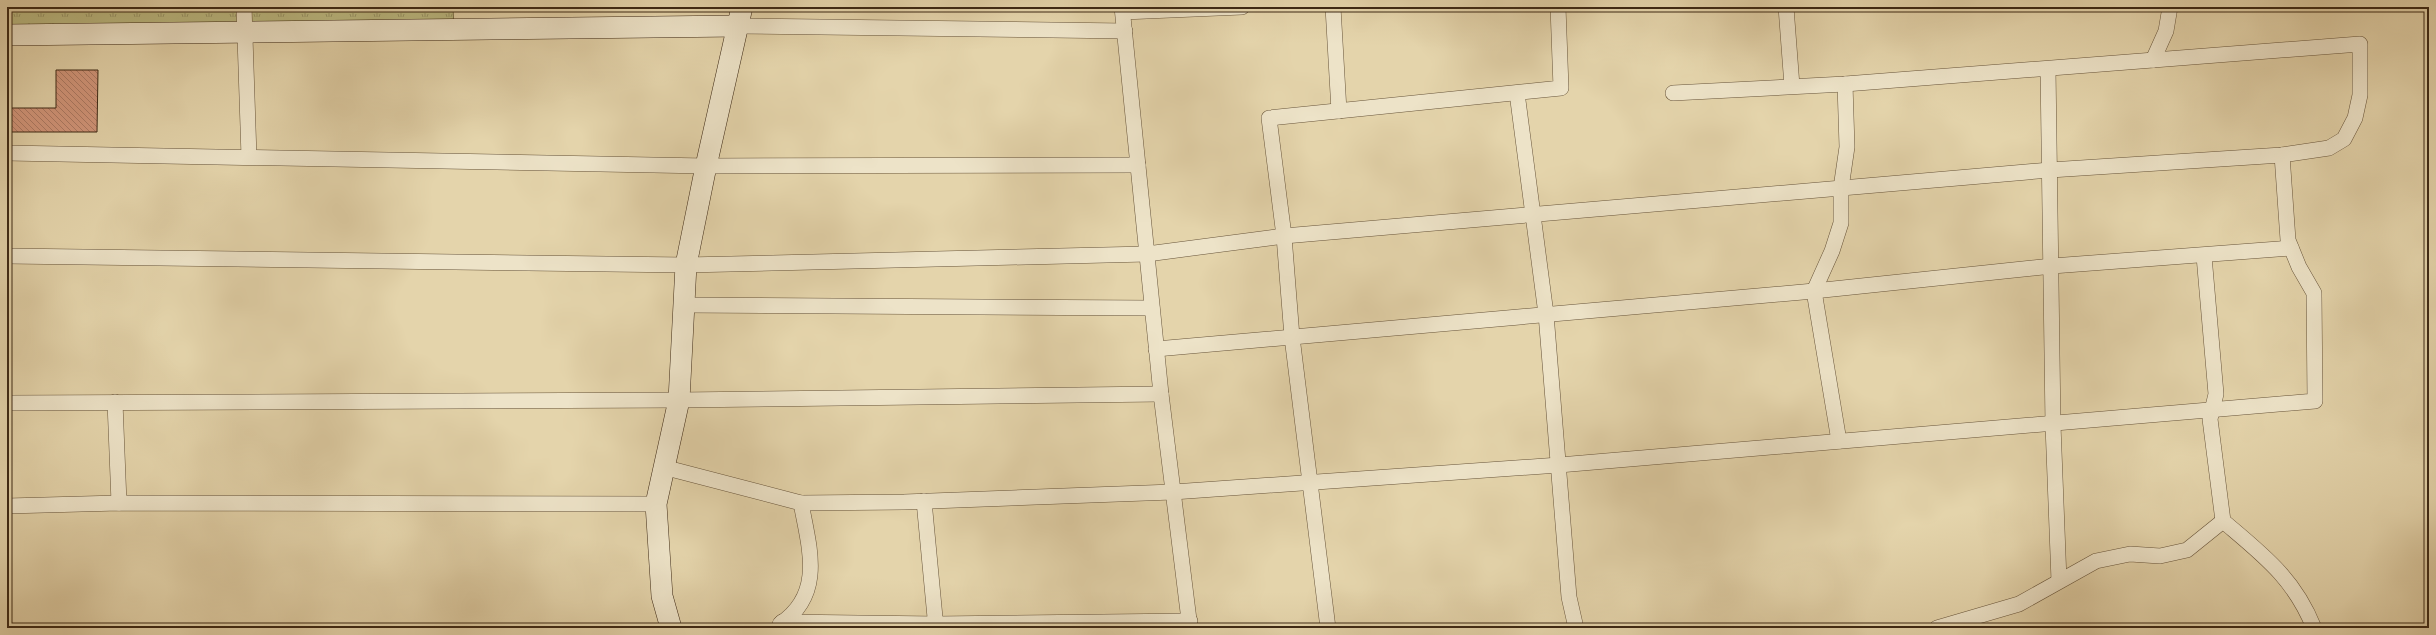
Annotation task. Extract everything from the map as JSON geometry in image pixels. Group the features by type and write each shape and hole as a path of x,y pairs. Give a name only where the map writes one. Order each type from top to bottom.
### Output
{"street":[{"path":"244,7 249,157"},
{"path":"777,625 936,626 1190,624 1156,349 1122,10 1242,7"},
{"path":"1333,7 1339,110"},
{"path":"1328,628 1292,336 1284,236 1269,118 1561,88 1558,7"},
{"path":"1786,7 1792,86"},
{"path":"2153,60 2166,31 2170,7"},
{"path":"671,628 662,596 656,504 679,400 686,265 706,166 740,16"},
{"path":"7,35 245,32 740,16 1125,31"},
{"path":"7,256 686,265 1147,254 1284,236 2050,170 2282,155 2329,148 2344,139 2355,118 2360,95 2360,44 1845,84 1673,93"},
{"path":"2048,69 2052,266 2053,425 2059,581"},
{"path":"1839,441 1814,290 1832,251 1841,223 1841,188 1847,148 1845,84"},
{"path":"1517,93 1546,314 1569,597 1576,628"},
{"path":"7,153 706,166 1138,165"},
{"path":"663,467 801,503 924,501 1173,492 1559,465 1839,441 2053,425 2315,401 2314,293 2288,240 2282,155"},
{"path":"1156,349 1814,290 2052,266 2204,256 2291,248"},
{"path":"2204,256 2216,394 2210,419 2223,521 2277,567 2304,603 2314,628"},
{"path":"685,305 1152,308"},
{"path":"7,403 679,400 1161,394"},
{"path":"115,402 119,503"},
{"path":"924,501 936,626"},
{"path":"7,506 119,503 656,504"},
{"path":"777,625 793,615 806,592 812,566 801,503"},
{"path":"1938,628 2019,604 2096,561 2130,554 2160,556 2187,550 2223,521"}],"green space":[{"path":"7,7 453,7 454,29 7,35"},
{"path":"670,624 671,628 7,628 7,626"}],"building":[{"path":"56,70 98,70 97,132 7,132 7,108 56,108"}]}
